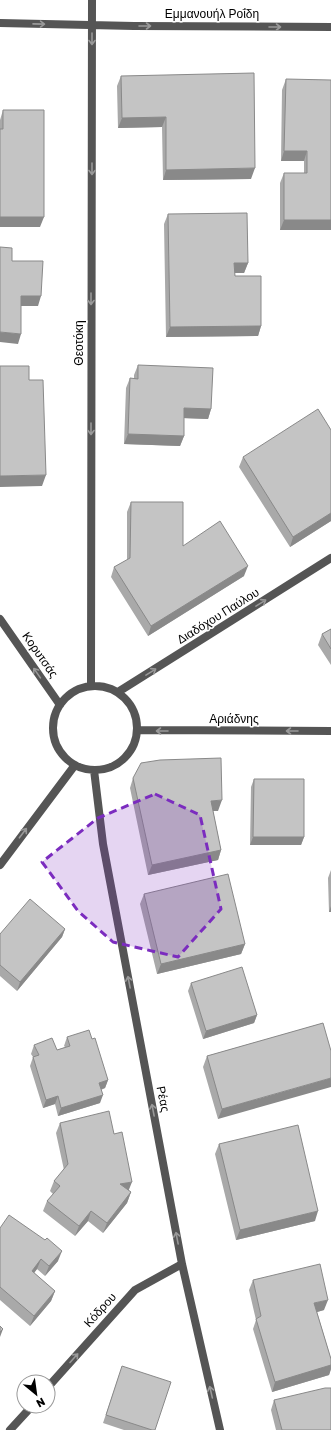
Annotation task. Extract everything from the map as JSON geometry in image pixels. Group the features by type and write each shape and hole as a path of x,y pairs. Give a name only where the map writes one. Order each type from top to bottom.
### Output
{"street":[{"name":"Θεοτόκη","path":"91,686 92,0"},
{"name":"Εμμανουήλ Ροΐδη","path":"0,23 331,27"},
{"name":"Διαδόχου Παύλου","path":"118,692 331,558"},
{"name":"Κορυτσάς","path":"0,619 60,705"},
{"path":"91,686 104,687 118,692 128,702 134,714 137,730 133,744 124,757 110,767 94,770 75,765 65,758 58,748 54,738 53,727 55,715 60,705 68,695 78,689 91,686"},
{"name":"Αριάδνης","path":"137,730 331,731"},
{"path":"0,865 75,765"},
{"name":"Ρέας","path":"94,770 103,844 182,1264 220,1430"},
{"name":"Κόδρου","path":"56,1378 135,1290 182,1264"},
{"path":"10,1430 25,1414"}],"highlighted area":[{"path":"155,794 200,815 221,909 178,957 113,942 78,911 42,862 98,818"}],"building":[{"path":"254,73 255,168 166,170 166,117 122,118 121,76"},
{"path":"286,79 331,80 331,220 284,220 284,173 307,173 307,151 284,151"},
{"path":"3,110 44,110 44,217 0,217 0,129 3,129"},
{"path":"247,213 248,263 234,263 235,276 261,276 261,326 170,327 168,214"},
{"path":"0,247 12,248 12,261 43,261 41,296 21,296 21,334 0,332"},
{"path":"138,365 213,368 211,409 184,408 184,436 128,434 130,378 138,379"},
{"path":"0,366 29,366 29,380 43,380 46,475 0,476"},
{"path":"318,409 331,430 331,513 293,537 243,457"},
{"path":"131,502 183,502 183,546 220,521 248,566 151,626 114,567 130,558"},
{"path":"331,629 331,649 322,634"},
{"path":"221,758 222,800 211,801 221,850 152,865 133,778 141,763 160,760"},
{"path":"254,779 304,779 304,837 253,837"},
{"path":"228,874 245,944 161,964 144,894"},
{"path":"30,899 65,929 20,982 0,965 0,934"},
{"path":"242,967 257,1015 206,1031 191,983"},
{"path":"323,1023 331,1051 331,1078 222,1109 207,1056"},
{"path":"89,1030 92,1039 95,1038 108,1080 99,1083 103,1095 61,1108 58,1096 46,1100 33,1057 39,1055 34,1045 52,1038 57,1050 70,1046 67,1037"},
{"path":"109,1111 114,1134 122,1132 132,1182 120,1184 131,1192 107,1223 91,1211 79,1226 47,1201 60,1186 54,1181 68,1164 60,1123"},
{"path":"298,1125 318,1211 240,1230 219,1144"},
{"path":"9,1215 45,1240 47,1238 62,1251 49,1266 41,1259 32,1271 55,1291 34,1316 0,1287 0,1228"},
{"path":"320,1264 328,1300 314,1303 331,1359 331,1365 275,1382 256,1319 261,1316 253,1280"},
{"path":"122,1366 171,1382 155,1430 106,1415"},
{"path":"325,1388 331,1388 331,1430 282,1430 274,1400"}]}
